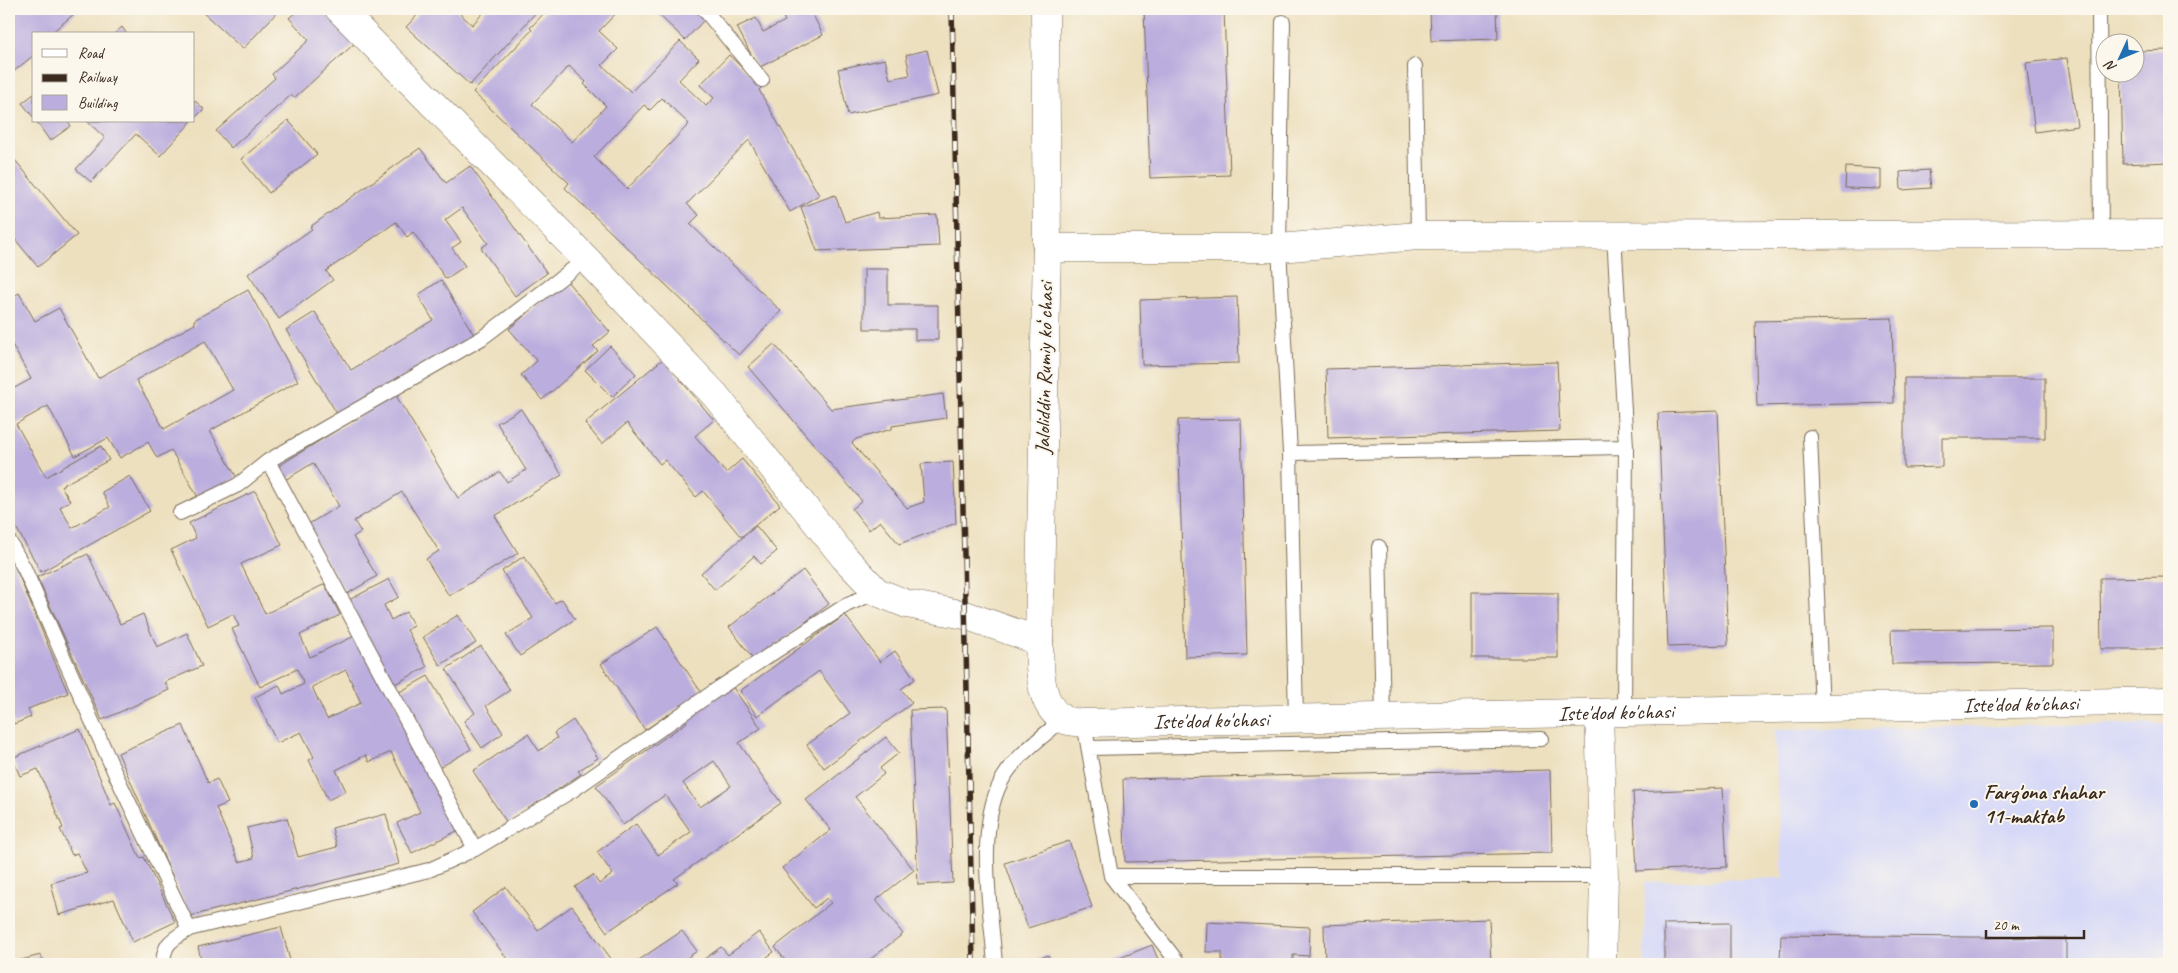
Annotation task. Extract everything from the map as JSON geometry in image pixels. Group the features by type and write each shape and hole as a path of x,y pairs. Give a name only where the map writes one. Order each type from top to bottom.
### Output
{"street":[{"path":"339,9 586,259 715,394 844,557 877,592 907,604 965,615 1039,641"},
{"name":"Jaloliddin Rumiy koʻchasi","path":"1045,9 1047,248 1039,641 1041,681 1050,707 1078,730"},
{"path":"1047,248 1280,248 1418,236 2169,234"},
{"name":"Iste'dod ko'chasi","path":"1078,730 1296,720 2169,701"},
{"path":"1602,964 1604,876 1612,713"}],"lane":[{"path":"704,9 762,80"},
{"path":"2099,9 2101,234"},
{"path":"1283,22 1280,248 1290,454 1296,720"},
{"path":"1415,66 1418,236"},
{"path":"1612,713 1626,447 1614,234"},
{"path":"180,513 238,485 268,461 482,338 586,259"},
{"path":"1810,437 1822,709"},
{"path":"1290,454 1626,447"},
{"path":"268,461 475,849"},
{"path":"9,541 24,568 114,773 189,929"},
{"path":"1379,547 1383,718"},
{"path":"163,964 163,956 168,943 189,929 429,870 475,849 573,790 695,704 848,604 877,592"},
{"path":"995,964 986,848 992,803 1001,781 1020,756 1078,730 1541,739"},
{"path":"1078,730 1111,876 1179,964"},
{"path":"1111,876 1604,876"}],"shaded area":[{"name":"Farg'ona shahar 11-maktab","path":"2169,723 2169,964 1644,964 1645,882 1783,878 1774,730"}],"building":[{"path":"9,9 80,9 52,32 32,32 32,57 13,72 9,67"},
{"path":"199,9 280,9 243,49"},
{"path":"299,9 322,9 354,44 294,98 291,95 231,148 216,131 275,78 272,74 309,40 289,18"},
{"path":"423,9 455,9 472,25 487,9 539,9 470,85 406,27"},
{"path":"548,9 620,9 599,31 618,49 602,65 631,92 680,41 699,59 679,80 706,106 714,98 700,85 729,55 762,87 759,90 819,195 790,212 749,140 687,204 699,215 690,224 781,311 739,355 565,188 569,183 473,92 532,30 530,28","holes":["569,66 586,82 584,84 606,106 572,142 532,104","662,98 689,124 627,189 594,157 644,105 650,110"]},
{"path":"653,9 696,9 706,18 685,40"},
{"path":"779,9 810,9 823,35 758,68 737,27 756,18 763,32 785,21"},
{"path":"1144,9 1224,9 1230,175 1150,178"},
{"path":"1430,9 1497,9 1498,39 1431,41"},
{"path":"122,27 126,32 116,32"},
{"path":"927,50 938,95 848,115 838,69 885,59 890,79 910,75 906,55"},
{"path":"2169,50 2169,162 2123,164 2121,82 2146,82 2146,51"},
{"path":"2067,58 2077,126 2035,132 2026,63"},
{"path":"32,96 32,116 22,103"},
{"path":"195,101 204,109 195,118"},
{"path":"288,120 317,154 269,193 241,159"},
{"path":"37,122 69,122 71,126 50,141"},
{"path":"88,122 191,122 160,156 136,134 91,182 76,169 105,138"},
{"path":"420,148 446,183 470,166 547,273 515,296 481,248 488,243 462,208 445,220 461,242 452,248 465,266 446,279 413,232 407,237 396,222 326,271 333,280 279,319 248,274 312,229 310,227"},
{"path":"15,160 77,235 38,267 9,232 9,165"},
{"path":"1846,167 1881,169 1881,189 1845,188"},
{"path":"1929,170 1931,188 1901,190 1900,172"},
{"path":"835,195 845,222 877,212 878,218 937,215 939,246 817,251 801,207"},
{"path":"864,269 888,269 888,305 938,305 938,340 915,340 915,329 864,329"},
{"path":"441,280 474,335 339,417 286,330 315,312 351,370 433,320 418,295"},
{"path":"566,280 610,332 593,346 598,351 542,400 521,375 537,361 509,329"},
{"path":"248,290 298,381 210,431 237,478 199,499 171,450 157,458 148,442 120,458 108,438 75,456 48,406 16,424 46,477 101,446 109,460 61,486 70,501 60,507 72,528 110,507 102,492 130,476 150,511 41,572 9,515 9,391 31,379 9,339 9,299 19,293 35,321 59,308 98,378 195,324 194,320","holes":["205,341 233,390 164,429 136,380"]},
{"path":"1237,297 1239,363 1142,365 1140,300"},
{"path":"1892,318 1894,403 1757,406 1755,321"},
{"path":"774,344 831,409 943,394 946,418 892,426 892,429 856,439 852,443 907,508 924,502 921,464 953,462 956,523 899,544 880,521 869,530 852,509 862,501 748,367"},
{"path":"610,346 636,374 612,397 585,370"},
{"path":"663,359 714,420 695,436 726,473 742,459 780,505 741,537 703,491 696,497 665,460 660,464 627,423 602,444 585,423"},
{"path":"1557,362 1560,431 1328,438 1326,369"},
{"path":"1904,378 2045,378 2045,438 1942,438 1942,467 1904,468"},
{"path":"395,394 458,498 500,472 507,482 526,470 497,423 521,409 562,475 495,516 518,553 449,596 426,559 439,551 402,492 354,521 361,532 353,537 377,576 347,594 305,526 339,506 313,463 285,480 277,467"},
{"path":"1718,411 1728,645 1668,647 1658,413"},
{"path":"1241,419 1247,655 1185,657 1178,420"},
{"path":"255,491 282,545 241,564 265,614 325,584 340,615 300,635 310,657 357,635 389,689 457,831 412,853 397,823 420,812 391,752 369,762 366,755 336,770 346,791 328,800 309,760 314,757 301,732 277,743 255,697 279,685 283,694 304,684 297,669 260,687 232,629 239,626 233,614 208,626 171,550 196,538 189,523","holes":["346,670 361,703 327,719 312,687"]},
{"path":"756,526 777,551 761,564 754,556 715,590 701,573"},
{"path":"9,552 68,693 28,709 31,717 14,724 9,711"},
{"path":"88,554 120,624 143,614 157,647 187,633 202,666 165,682 169,690 102,720 37,577"},
{"path":"524,556 555,603 562,599 575,619 520,656 506,635 533,618 502,571"},
{"path":"803,570 829,604 755,661 729,627"},
{"path":"2169,577 2169,649 2101,649 2100,578"},
{"path":"389,579 399,597 384,605 391,620 406,612 414,626 407,630 427,667 391,686 347,601"},
{"path":"1472,592 1558,593 1558,658 1472,658"},
{"path":"458,615 476,643 440,665 423,637"},
{"path":"845,615 880,662 895,651 915,679 901,689 912,703 824,768 807,745 850,713 819,671 757,716 740,691"},
{"path":"657,627 701,692 645,730 601,664"},
{"path":"2053,628 2053,663 1892,664 1891,630"},
{"path":"481,646 510,690 486,706 503,733 482,748 464,721 475,713 446,669"},
{"path":"428,676 471,749 439,768 396,694"},
{"path":"732,686 761,728 739,743 781,803 674,879 678,883 607,932 575,887 593,875 599,884 613,874 597,852 636,824 658,855 691,832 665,795 623,825 596,786 687,722 684,719","holes":["714,761 731,786 700,807 683,783"]},
{"path":"946,709 953,883 918,885 910,710"},
{"path":"573,720 598,758 578,771 581,774 507,823 473,771 528,734 539,751 557,738 554,733"},
{"path":"183,725 208,783 217,779 228,803 216,808 239,862 254,858 247,828 287,818 298,857 337,847 332,828 386,814 399,864 190,916 118,753"},
{"path":"80,729 111,805 115,803 140,858 144,857 175,922 133,942 114,899 59,915 51,883 87,873 77,853 72,855 60,829 63,828 38,769 20,776 12,758"},
{"path":"886,737 899,753 880,768 884,774 855,797 914,870 876,900 903,934 864,964 788,964 775,947 831,903 827,898 814,908 782,868 831,830 806,800"},
{"path":"1550,770 1552,853 1125,862 1123,779"},
{"path":"1723,788 1727,867 1637,871 1633,792"},
{"path":"1069,841 1092,907 1028,928 1005,863"},
{"path":"506,887 538,930 572,906 615,964 511,964 472,912"},
{"path":"1489,919 1491,964 1325,964 1324,925"},
{"path":"1207,922 1310,927 1309,956 1293,955 1293,964 1222,964 1222,952 1206,952"},
{"path":"1730,923 1730,964 1664,964 1664,924"},
{"path":"281,927 291,964 202,964 198,947"},
{"path":"682,931 697,951 678,964 633,964"},
{"path":"759,932 774,952 757,964 697,964 721,947 728,955"},
{"path":"1781,935 2066,938 2066,964 1780,964"},
{"path":"1152,945 1160,964 1105,964"},
{"path":"41,955 44,964 9,964 9,963"},
{"path":"1048,955 1052,964 1026,964"}],"railway":[{"path":"952,9 973,964"}],"place":[{"name":"Farg'ona shahar 11-maktab","path":"1974,804"}]}
